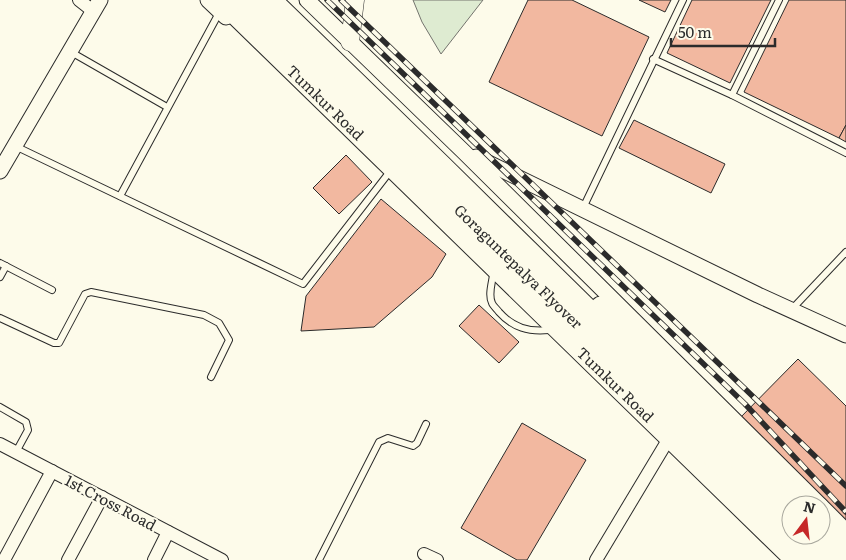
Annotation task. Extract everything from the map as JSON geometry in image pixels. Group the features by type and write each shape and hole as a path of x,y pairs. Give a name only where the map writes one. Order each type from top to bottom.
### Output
{"highway":[{"name":"Goraguntepalya Flyover","path":"270,0 781,500"},
{"path":"286,0 793,495"},
{"name":"Goraguntepalya Flyover","path":"224,3 781,524"},
{"name":"Tumkur Road","path":"224,3 796,560"},
{"path":"831,532 846,547"},
{"name":"Goraguntepalya Flyover","path":"803,545 819,560"},
{"path":"826,545 842,560"}],"main road":[{"path":"350,42 355,0"}],"street":[{"path":"0,171 96,5 79,0"},
{"path":"307,0 464,152 809,495"},
{"path":"224,3 388,174 549,330 781,560"},
{"path":"464,152 846,336"},
{"name":"1st Cross Road","path":"0,444 222,560"},
{"path":"596,560 665,445"},
{"path":"4,560 52,471"},
{"path":"68,560 102,497"},
{"path":"831,517 846,531"},
{"path":"154,560 168,532"},
{"path":"424,554 437,560"}],"lane":[{"path":"582,210 682,0"},
{"path":"732,95 779,0"},
{"path":"120,196 224,3"},
{"path":"69,51 167,107"},
{"path":"653,59 732,95 846,152"},
{"path":"14,145 303,284 388,174"},
{"path":"791,310 846,252"},
{"path":"0,277 3,264 52,290"},
{"path":"493,275 492,303 503,316 517,327 534,331 549,330"},
{"path":"0,318 54,344 59,342 85,294 91,292 204,315 219,323 229,340 211,377"},
{"path":"0,408 26,422 28,430 16,452"},
{"path":"319,560 379,442 384,438 388,438 413,446 417,443 426,424"}],"green space":[{"path":"413,0 483,0 441,54 422,22"}],"building":[{"path":"528,0 572,0 649,37 602,136 489,82"},
{"path":"639,0 671,0 665,12"},
{"path":"692,0 771,0 730,83 667,53"},
{"path":"789,0 846,0 846,125 839,138 744,92"},
{"path":"634,120 725,164 711,193 619,148"},
{"path":"846,125 846,142 839,138"},
{"path":"346,155 372,182 339,214 313,188"},
{"path":"381,199 446,254 432,277 374,327 301,331 306,296"},
{"path":"479,305 519,342 499,363 459,326"},
{"path":"798,359 846,406 846,531 831,516 831,495 810,495 736,422"},
{"path":"522,423 586,460 527,560 517,560 461,528"}],"railway":[{"path":"327,0 745,404 846,512"},
{"path":"341,0 846,486"}]}
